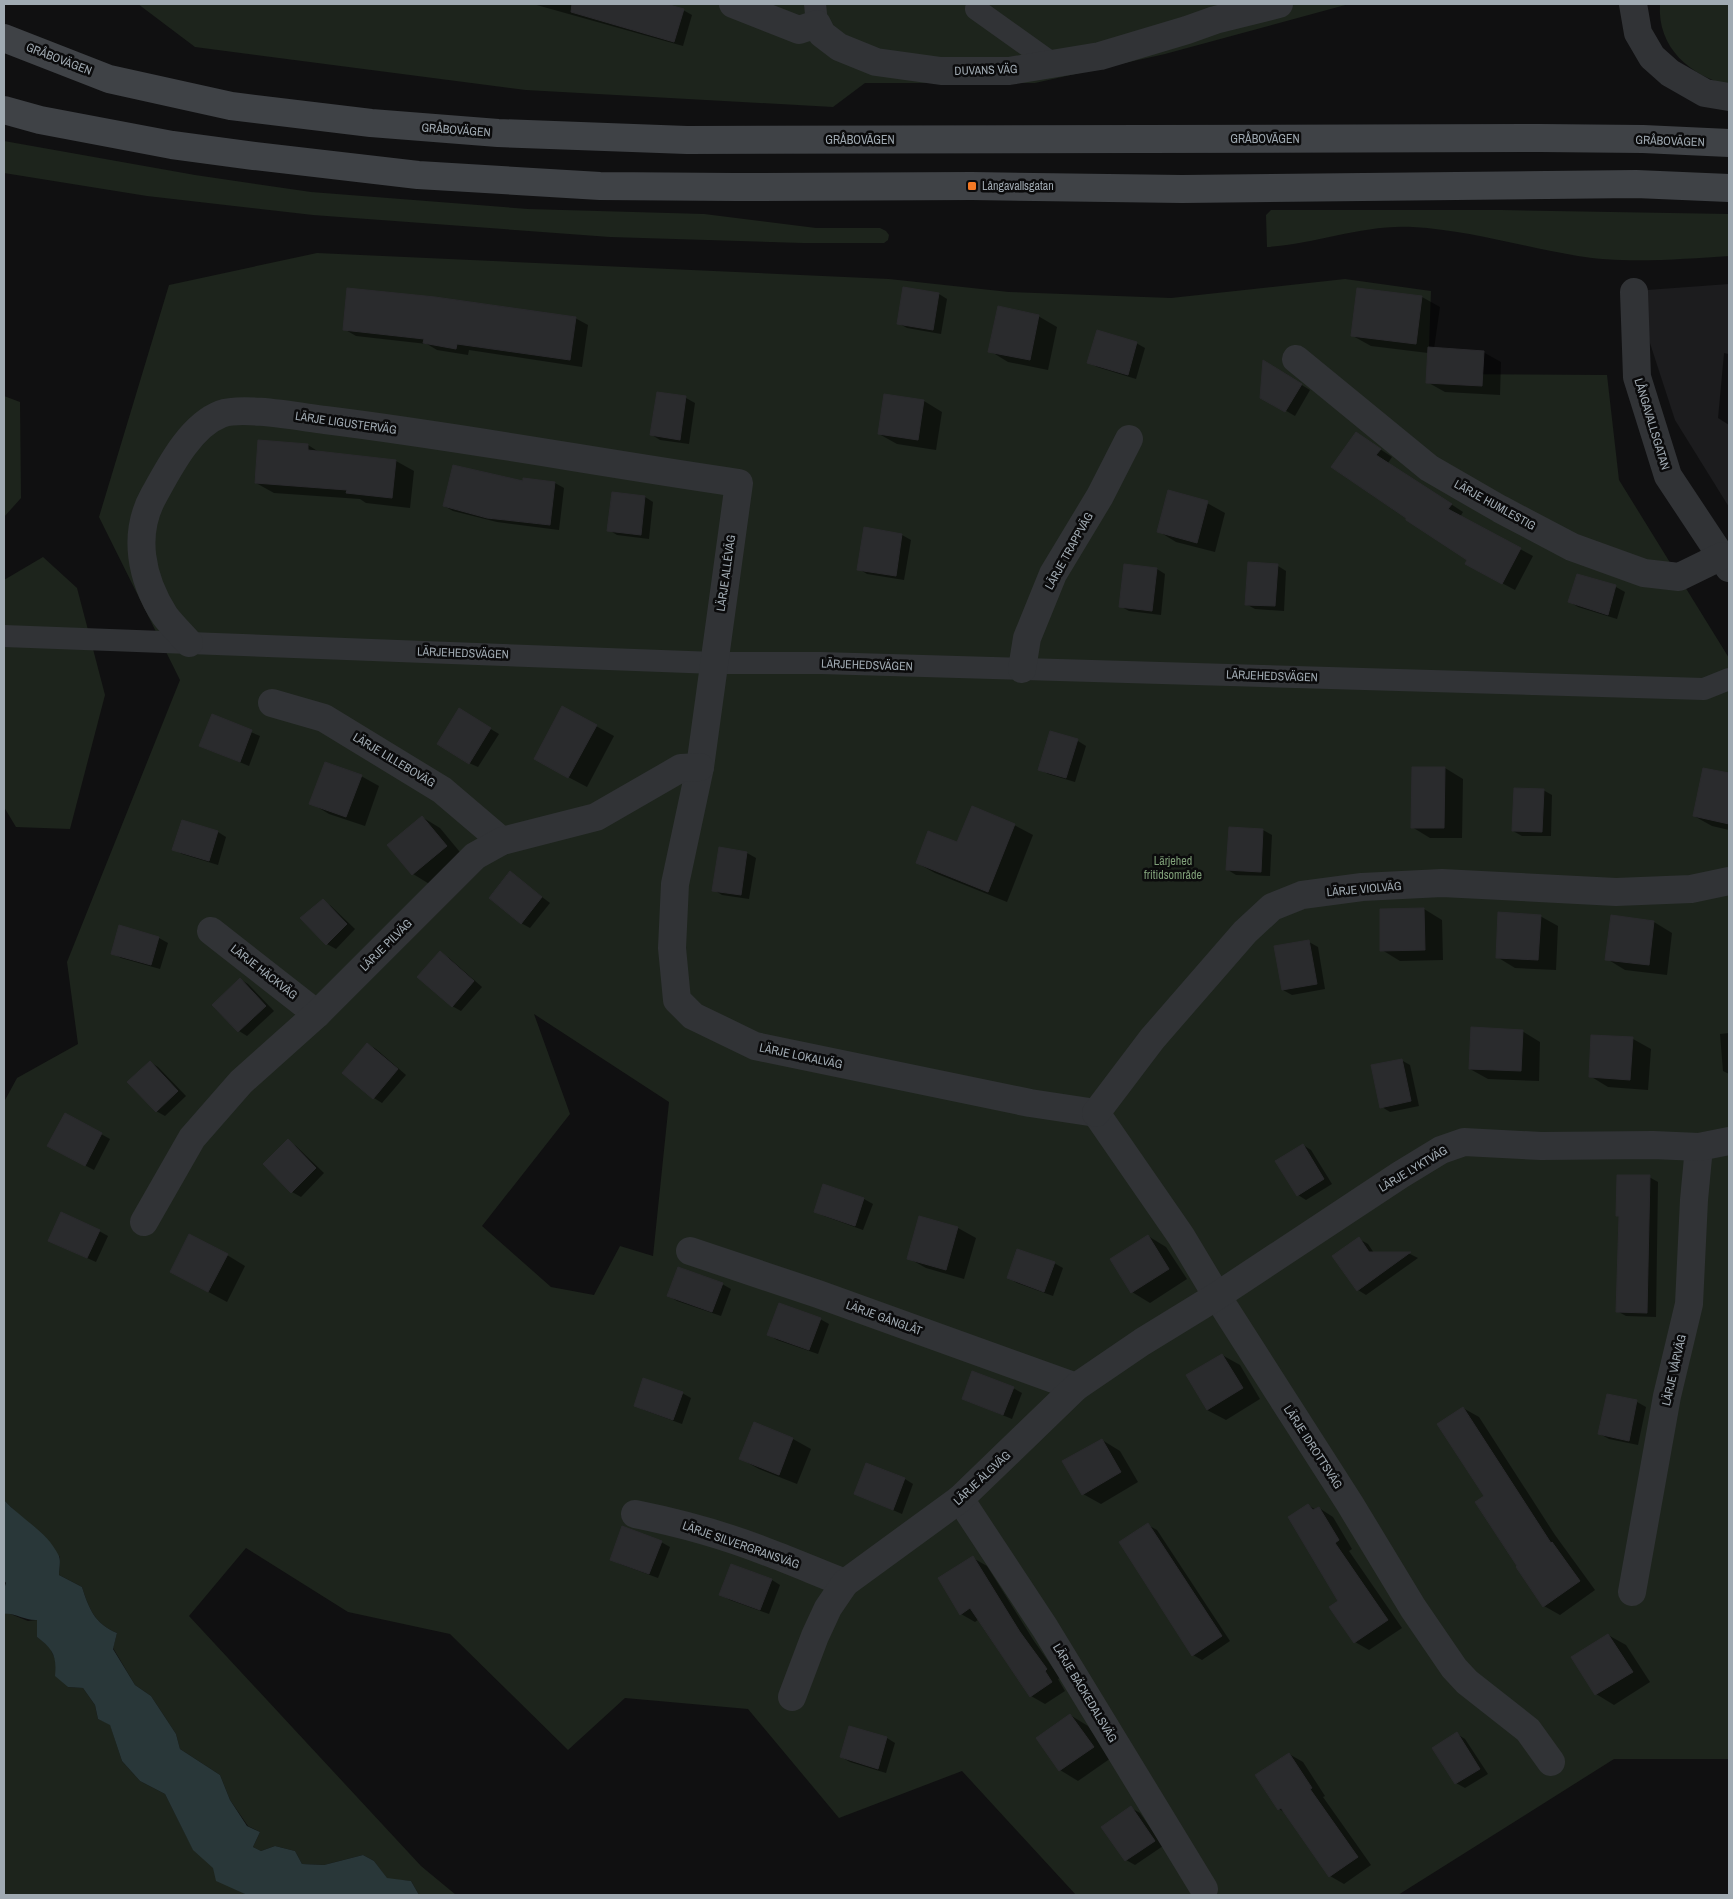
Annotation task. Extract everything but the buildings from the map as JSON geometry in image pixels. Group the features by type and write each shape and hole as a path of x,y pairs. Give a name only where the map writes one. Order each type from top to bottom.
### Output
{"main road":[{"name":"GRÅBOVÄGEN","path":"4,38 109,79 231,106 371,123 498,133 687,140 1540,138 1643,139 1729,143"},
{"path":"4,110 40,120 172,145 418,175 600,186 972,186 1182,189 1636,184 1729,188"}],"street":[{"name":"DUVANS VÄG","path":"733,4 799,30 816,14 822,34 839,47 876,62 941,71 1008,71 1100,56 1215,20 1279,4"},
{"path":"1633,4 1638,34 1652,57 1670,73 1706,93 1729,97"},
{"name":"LÅNGAVALLSGATAN","path":"1634,292 1637,377 1668,476 1726,562"},
{"name":"LÄRJE HUMLESTIG","path":"1296,359 1429,468 1500,509 1572,547 1644,573 1679,577 1726,562"},
{"name":"LÄRJE LIGUSTERVÄG","path":"189,643 165,615 150,586 142,560 140,537 146,510 171,464 198,429 209,420 223,413 255,412 366,425 739,483"},
{"name":"LÄRJE TRAPPVÄG","path":"1022,669 1027,638 1053,574 1100,496 1129,439"},
{"name":"LÄRJE ALLÉVÄG","path":"715,663 739,483"},
{"name":"LÄRJE LOKALVÄG","path":"715,663 700,767 675,884 672,948 677,1000 693,1016 755,1046 1030,1103 1096,1113"},
{"name":"LÄRJE LILLEBOVÄG","path":"272,703 324,718 442,790 502,841"},
{"name":"LÄRJE PILVÄG","path":"144,1222 192,1138 241,1082 317,1014 475,856 502,841 596,817 681,768 700,767"},
{"name":"LÄRJE VIOLVÄG","path":"1096,1113 1152,1039 1245,932 1272,907 1302,895 1362,887 1442,883 1616,892 1691,889 1729,881"},
{"name":"LÄRJE HÄCKVÄG","path":"211,930 317,1014"},
{"name":"LÄRJE IDROTTSVÄG","path":"1096,1113 1181,1236 1217,1296 1350,1504 1413,1608 1454,1668 1467,1682 1528,1730 1551,1762"},
{"name":"LÄRJE LYKTVÄG","path":"1217,1296 1400,1175 1441,1150 1464,1142 1541,1146 1653,1145 1699,1147 1729,1141"},
{"name":"LÄRJE VÅRVÄG","path":"1632,1592 1667,1396 1689,1304 1694,1200 1699,1147"},
{"name":"LÄRJE GÅNGLÅT","path":"690,1251 818,1294 1076,1387"},
{"name":"LÄRJE ÄLGVÄG","path":"792,1696 828,1608 846,1583 960,1500 1076,1387 1142,1342 1217,1296"},
{"name":"LÄRJE BÄCKEDALSVÄG","path":"960,1500 1045,1628 1204,1889"},
{"name":"LÄRJE SILVERGRANSVÄG","path":"635,1514 670,1521 723,1536 846,1583"}],"lane":[{"path":"976,9 1053,64"},
{"name":"LÄRJEHEDSVÄGEN","path":"4,636 715,663 821,663 1704,689 1729,679"}],"shaded area":[{"path":"1729,284 1729,507 1675,420 1633,291"},
{"path":"4,1500 48,1539 59,1556 59,1575 82,1587 94,1615 103,1625 117,1633 113,1649 135,1685 151,1696 176,1734 180,1749 220,1775 230,1800 247,1826 260,1832 253,1847 261,1851 275,1846 295,1851 302,1864 324,1865 363,1855 374,1861 387,1878 411,1881 419,1895 257,1895 245,1894 216,1881 213,1868 193,1850 165,1794 140,1781 122,1761 110,1725 98,1719 95,1705 83,1688 68,1687 55,1676 53,1654 47,1645 37,1637 37,1620 4,1614 4,1589 6,1583 4,1580"}],"green space":[{"path":"138,4 1349,4 1165,54 1035,83 865,83 833,107 526,90 195,47"},
{"path":"1660,4 1729,4 1729,86 1701,75 1679,57 1670,46 1664,34"},
{"path":"4,141 195,175 311,192 528,209 704,214 816,228 880,228 889,235 888,240 884,243 803,243 610,237 313,215 147,196 4,173"},
{"path":"1271,210 1501,210 1729,214 1729,256 1614,260 1578,256 1496,239 1413,227 1376,228 1267,247 1266,215"},
{"name":"Lärjehed fritidsområde","path":"317,253 889,279 1009,292 1171,298 1345,279 1431,291 1428,374 1607,375 1619,480 1729,658 1729,1759 1614,1759 1398,1895 1076,1895 962,1771 839,1818 748,1709 625,1698 568,1750 450,1634 348,1612 246,1548 189,1616 421,1866 456,1895 419,1895 411,1881 387,1879 374,1861 363,1855 324,1865 302,1864 295,1851 275,1846 261,1851 253,1847 260,1832 248,1826 230,1800 220,1775 180,1749 176,1734 151,1696 135,1685 113,1648 117,1633 103,1625 94,1615 82,1587 59,1575 60,1557 4,1500 4,1102 17,1078 78,1044 67,962 180,680 99,517 169,285","holes":["534,1014 669,1102 653,1256 620,1246 594,1295 551,1287 482,1226 570,1114"]},
{"path":"4,396 20,402 21,498 4,517"},
{"path":"43,557 77,588 105,695 70,829 16,827 4,807 4,580"},
{"path":"8,1613 28,1621 37,1620 37,1637 49,1646 68,1687 83,1688 95,1705 98,1719 110,1724 122,1761 140,1781 165,1794 193,1849 245,1894 257,1895 4,1895 4,1614"}],"place":[{"name":"Långavallsgatan","path":"972,186"}]}
